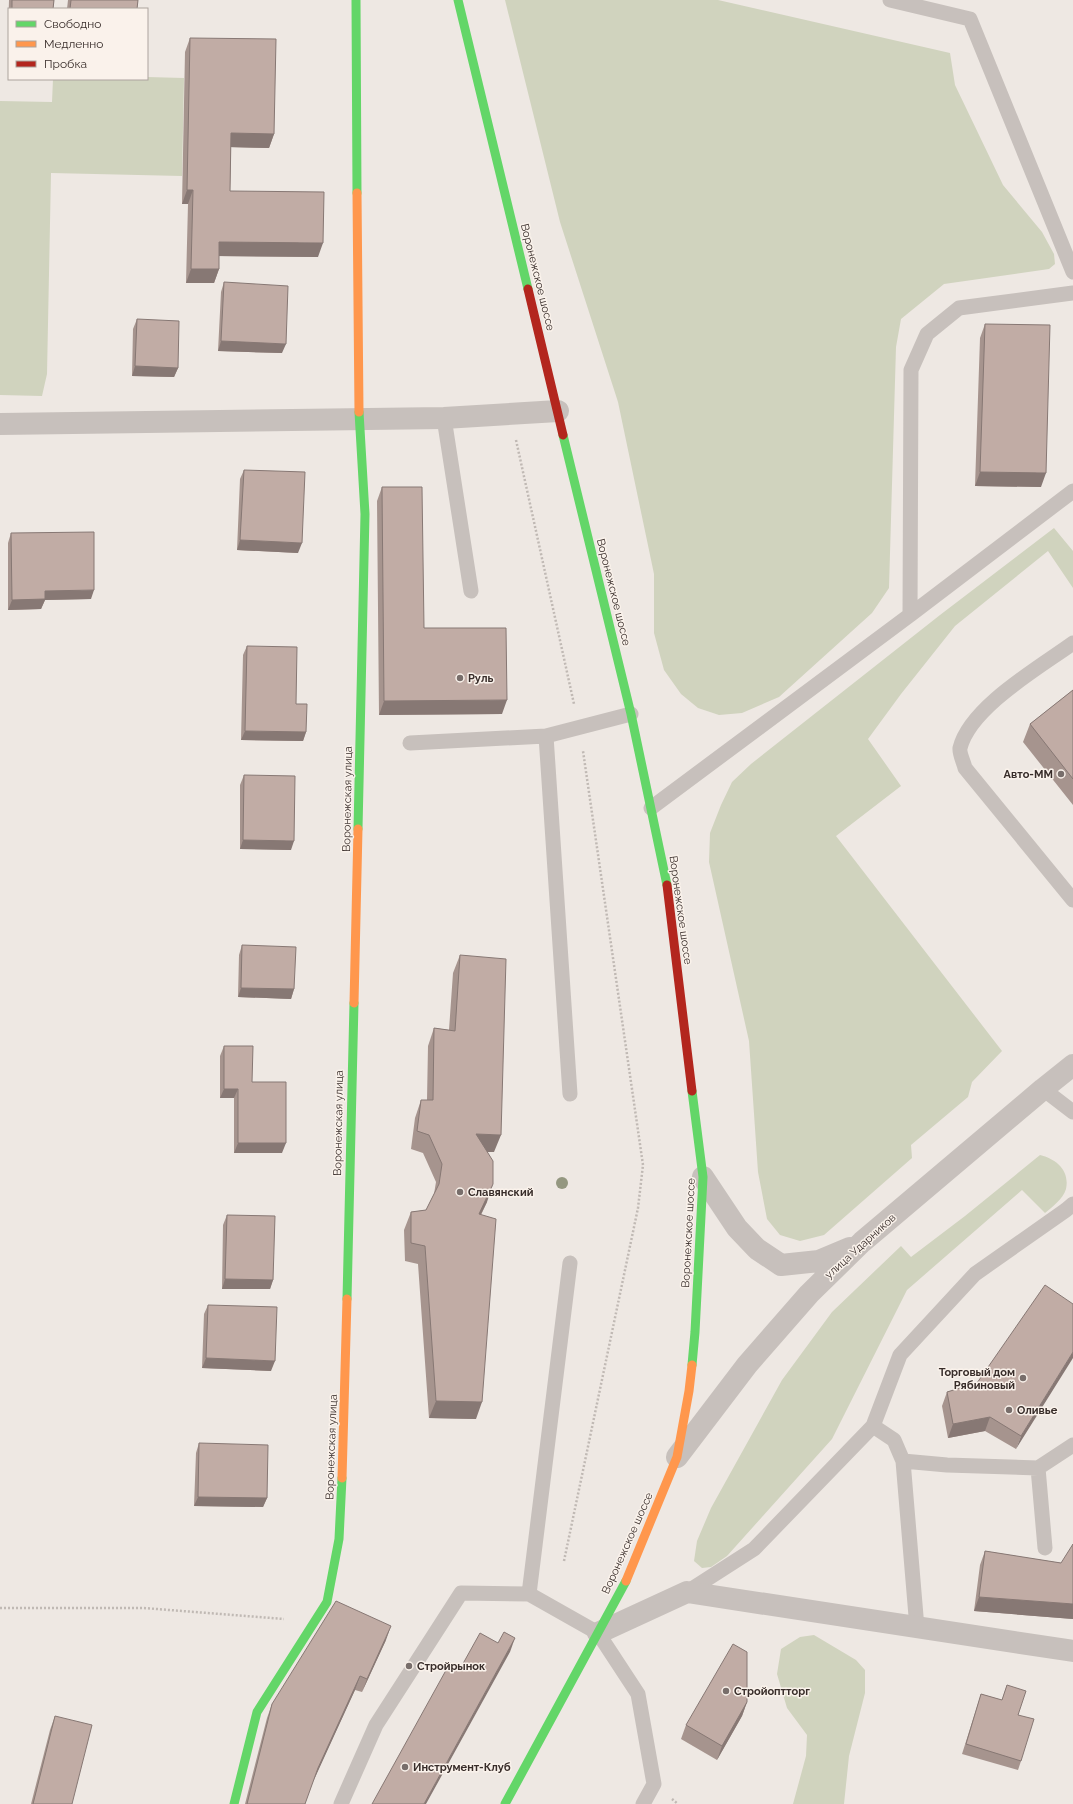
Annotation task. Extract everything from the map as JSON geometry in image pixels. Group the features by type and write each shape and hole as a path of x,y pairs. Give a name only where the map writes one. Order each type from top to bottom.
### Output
{"main road":[{"name":"Воронежская улица","path":"234,1804 257,1712 327,1602 339,1539 344,1439 365,514 359,419 356,0"},
{"name":"Воронежское шоссе","path":"458,0 631,714 665,872 703,1177 695,1332 689,1391 677,1457 626,1583 505,1804"}],"street":[{"path":"0,424 444,418 558,411"},
{"name":"улица Ударников","path":"677,1457 747,1365 809,1294 862,1242 1073,1065"},
{"path":"703,1177 738,1228 757,1249 781,1265 819,1261 862,1242"},
{"path":"598,1633 687,1592 1073,1652"}],"lane":[{"path":"890,0 970,19 1073,272"},
{"path":"910,615 911,370 927,334 959,308 1073,293"},
{"path":"444,418 471,591"},
{"path":"651,808 910,615 1073,491"},
{"path":"1073,643 991,702 968,731 960,749 965,768 1073,900"},
{"path":"410,743 546,736 631,714"},
{"path":"546,736 570,1094"},
{"path":"1043,1089 1073,1112"},
{"path":"687,1592 754,1549 873,1426 900,1355 975,1274 1073,1204"},
{"path":"528,1594 570,1263"},
{"path":"873,1426 894,1440 903,1461 918,1628"},
{"path":"903,1461 947,1465 1038,1468 1073,1445"},
{"path":"1038,1468 1045,1548"},
{"path":"341,1804 376,1725 461,1593 528,1594 598,1633 638,1694 654,1784 643,1804"}],"path":[{"path":"511,414 580,727 643,1165 638,1208 564,1561"},
{"path":"0,1608 144,1608 314,1621"}],"green space":[{"path":"505,0 718,0 950,53 955,85 1003,185 1042,232 1054,254 1055,264 1049,269 944,284 901,319 896,347 889,588 872,613 779,697 742,713 719,715 698,708 681,694 664,670 654,633 654,574 618,402 560,222"},
{"path":"148,77 184,78 182,176 51,173 47,374 42,396 0,395 0,101 52,102 53,80 148,80"},
{"path":"1054,528 1073,551 1073,588 1048,551 955,626 901,694 868,739 901,786 836,836 1002,1051 972,1082 968,1097 911,1145 912,1158 824,1235 800,1241 780,1235 767,1219 758,1172 749,1041 709,862 710,833 732,782 751,764 940,615"},
{"path":"1040,1155 1051,1159 1064,1171 1067,1182 1065,1193 1045,1213 1022,1190 907,1290 832,1439 727,1556 711,1567 702,1568 694,1561 697,1541 711,1508 782,1380 832,1312 901,1246 911,1257 965,1216"},
{"path":"814,1635 856,1660 865,1670 865,1693 849,1756 844,1804 793,1804 806,1756 807,1735 787,1708 777,1674 781,1649 800,1637"}],"building":[{"path":"12,0 54,0 53,8 12,8"},
{"path":"71,0 138,0 137,8 70,8"},
{"path":"190,38 276,39 274,134 231,133 230,191 324,192 323,243 219,242 219,269 191,269 193,190 187,190"},
{"path":"224,282 288,286 286,344 221,341"},
{"path":"137,319 179,321 178,368 135,366"},
{"path":"985,324 1050,325 1046,473 980,472"},
{"path":"244,470 305,472 302,543 240,540"},
{"path":"382,487 422,487 424,628 506,628 507,700 384,701"},
{"path":"94,532 94,590 45,591 45,599 12,600 11,533"},
{"path":"247,646 297,647 296,704 307,704 306,732 245,731"},
{"path":"1073,690 1073,779 1030,724"},
{"path":"244,775 295,776 294,841 243,840"},
{"path":"242,945 296,947 294,989 241,988"},
{"name":"Славянский","path":"460,955 506,959 501,1135 476,1134 493,1161 493,1184 479,1214 496,1219 482,1402 436,1401 425,1246 411,1243 411,1212 426,1210 439,1184 442,1164 429,1135 417,1131 421,1100 433,1100 434,1028 455,1031"},
{"path":"224,1046 253,1046 252,1082 286,1082 286,1143 238,1143 238,1089 224,1089"},
{"path":"227,1215 275,1216 273,1280 225,1279"},
{"name":"Торговый дом Рябиновый","path":"1045,1285 1073,1304 1073,1352 1021,1436 990,1417 953,1424 947,1392 977,1383"},
{"path":"208,1305 277,1307 275,1361 206,1358"},
{"path":"199,1443 268,1445 267,1498 198,1497"},
{"path":"1073,1544 1073,1604 979,1597 985,1551 1061,1563"},
{"path":"336,1601 391,1626 367,1679 360,1676 318,1768 305,1804 247,1804 272,1704"},
{"path":"504,1632 515,1638 424,1804 372,1804 450,1663 460,1669 480,1633 498,1643"},
{"name":"Стройоптторг","path":"733,1644 747,1652 747,1702 722,1746 686,1725"},
{"path":"1007,1685 1026,1691 1018,1715 1034,1719 1021,1761 966,1744 981,1694 1002,1700"},
{"path":"55,1716 92,1725 72,1804 33,1804"}],"traffic: fast":[{"path":"356,0 357,193"},
{"path":"458,0 528,289"},
{"path":"358,829 365,514 359,412"},
{"path":"563,435 631,714 667,885"},
{"path":"347,1299 354,1003"},
{"path":"692,1091 703,1177 692,1365"},
{"path":"234,1804 257,1712 327,1602 339,1539 342,1478"},
{"path":"505,1804 626,1581"}],"traffic: slow":[{"path":"357,193 359,412"},
{"path":"354,1003 358,829"},
{"path":"342,1478 347,1299"},
{"path":"626,1581 677,1457 689,1391 692,1365"}],"traffic: jam":[{"path":"528,289 563,435"},
{"path":"667,885 692,1091"}],"place":[{"name":"Руль","path":"460,678"},
{"name":"Авто-ММ","path":"1061,774"},
{"name":"Славянский","path":"460,1192"},
{"name":"Торговый дом Рябиновый","path":"1023,1378"},
{"name":"Оливье","path":"1009,1410"},
{"name":"Стройрынок","path":"409,1666"},
{"name":"Стройоптторг","path":"726,1691"},
{"name":"Инструмент-Клуб","path":"405,1767"}]}
